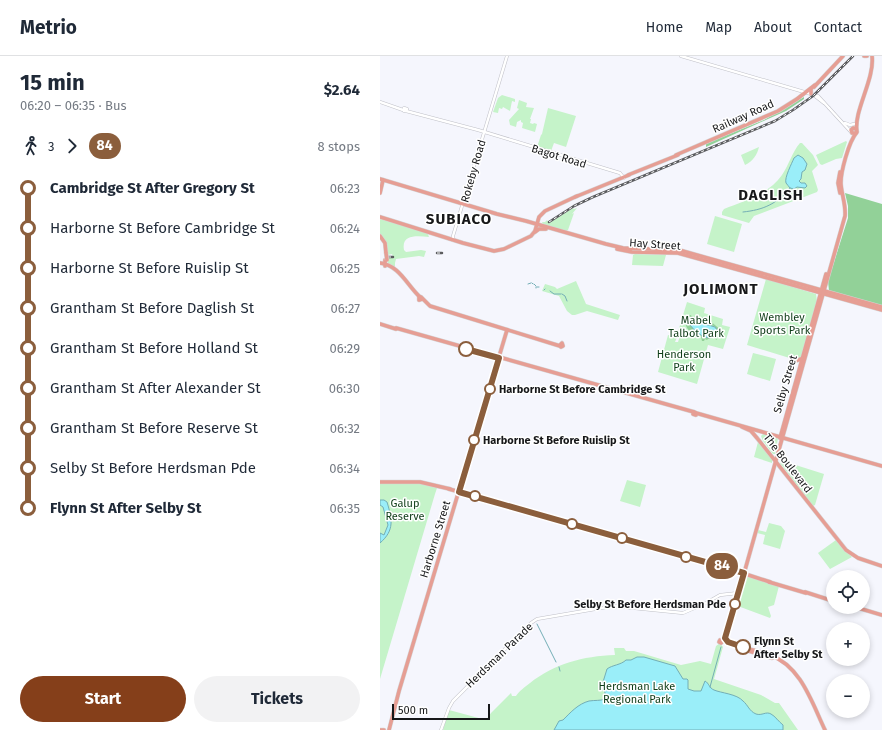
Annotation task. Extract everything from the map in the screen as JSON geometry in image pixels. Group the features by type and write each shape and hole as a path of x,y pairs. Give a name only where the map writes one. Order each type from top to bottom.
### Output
{"main road":[{"name":"Rokeby Road","path":"454,239 508,56"},
{"path":"683,56 821,98 842,123 853,129"},
{"name":"Railway Road","path":"537,224 542,211 552,206 623,178 782,109 807,93 843,56"},
{"name":"Selby Street","path":"853,129 869,78 872,62 868,56"},
{"name":"Selby Street","path":"781,437 846,210 839,180 852,139 857,111 868,72 868,56"},
{"path":"865,93 870,88 869,78"},
{"name":"Railway Road","path":"807,93 816,85"},
{"path":"807,93 817,97 829,108"},
{"name":"Bagot Road","path":"380,102 618,173 623,178"},
{"path":"842,123 849,125 853,129"},
{"path":"380,193 383,180 508,218 534,221 537,224 529,235 505,246 504,249"},
{"name":"Railway Road","path":"532,235 542,214 545,211 577,196"},
{"path":"380,218 464,241 465,244 492,251 504,249 532,235 539,229 546,229"},
{"name":"Hay Street","path":"537,224 546,229 622,250 678,253 822,292"},
{"name":"Hay Street","path":"537,224 586,239 619,247 677,249 812,287 822,292"},
{"path":"380,238 385,243 386,263"},
{"path":"715,260 718,264 724,262"},
{"path":"380,264 386,263 396,269 420,298 429,305 560,345"},
{"name":"Selby Street","path":"722,641 743,574 775,460 801,359 818,303 827,280 830,266"},
{"path":"822,292 834,297 882,310"},
{"path":"822,292 882,307"},
{"path":"380,324 882,466"},
{"path":"488,324 508,331 523,334"},
{"name":"Harborne Street","path":"388,730 508,331"},
{"path":"798,370 795,362 801,359"},
{"path":"695,413 760,431"},
{"name":"The Boulevard","path":"742,427 754,434 849,553 858,558 882,566"},
{"name":"The Boulevard","path":"760,431 761,439 775,460"},
{"path":"380,482 420,482 434,484 551,517 826,599"},
{"name":"Selby Street","path":"722,641 726,634 737,593"},
{"name":"Herdsman Parade","path":"441,730 448,707 452,701 536,620 615,605 682,613 706,604 720,595 737,593"},
{"path":"870,611 882,615"},
{"path":"726,634 726,640 733,644"},
{"path":"722,641 764,653 780,660 796,675 824,730"},
{"path":"722,641 781,662 796,675"},
{"path":"764,653 767,656"},
{"path":"380,730 388,730"}],"green space":[{"path":"502,95 515,99 515,102 512,101 510,111 503,107 502,109 499,108 498,113 493,112 498,98"},
{"path":"804,97 804,99 786,111 706,147 707,143 764,120"},
{"path":"519,100 527,103 526,107 534,108 530,123 537,124 535,132 522,128 523,123 521,120 517,122 516,127 510,125 509,120 519,109 517,108"},
{"path":"548,108 576,116 566,147 554,143 551,151 537,147 542,134"},
{"path":"846,141 847,142 842,158 822,165 820,164 816,155"},
{"path":"800,143 802,143 813,155 818,165 812,171 818,190 817,192 754,216 749,223 722,215 724,209 756,196 777,182"},
{"path":"759,147 754,158 745,165 741,155"},
{"path":"845,193 882,204 882,306 829,291 828,281 848,218 848,206"},
{"path":"573,208 577,208 572,214 574,213 568,230 566,231 543,224 542,222 547,220 549,223"},
{"path":"715,216 742,224 734,252 707,244"},
{"path":"380,219 427,232 429,237 411,237 405,241 404,245 404,250 406,252 421,250 426,251 424,257 419,256 396,259 395,268 388,264 388,258 393,257 392,254 388,255 387,246 380,235"},
{"path":"633,255 666,255 663,266 632,265"},
{"name":"Wembley Sports Park","path":"766,279 816,294 817,301 801,359 796,360 747,345"},
{"path":"576,281 586,304 620,315 618,320 587,311 572,315 567,311 559,296 542,291 545,284 557,289"},
{"path":"687,302 705,308 704,313 723,319 722,325 730,327 723,349 708,345 697,384 658,372 668,335 677,337 675,342 678,342 680,336 677,335"},
{"path":"690,315 701,321 702,317 708,319 705,321 709,320 722,331 721,335 719,333 716,335 717,340 714,338 707,340 705,339 702,341 701,337 688,330 686,327 686,320","holes":["689,319 714,326 716,328 715,335 710,338 702,336 696,332"]},
{"path":"753,353 776,359 770,381 747,374"},
{"path":"763,434 778,438 775,454 773,454 763,441 761,436"},
{"path":"758,442 772,459 772,463 754,457"},
{"path":"783,461 824,474 815,505 813,506 780,463"},
{"path":"627,480 646,485 640,507 620,501"},
{"name":"Galup Reserve","path":"419,483 437,488 380,679 380,484"},
{"path":"769,523 781,526 785,531 780,549 763,544 765,535 757,533 758,530 766,532"},
{"path":"836,540 852,557 830,569 818,553"},
{"path":"745,576 779,586 774,605 768,607 771,616 770,618 735,605"},
{"name":"Herdsman Lake Regional Park","path":"720,643 723,647 714,679 761,695 775,703 779,703 798,730 443,730 449,710 486,720 511,693 512,696 516,696 539,676 559,666 580,659 615,655 614,648 624,648 626,651 634,651 681,665 700,661 711,664 716,646"}],"water":[{"path":"798,155 803,158 807,164 799,181 801,183 805,183 807,186 805,188 797,187 794,189 790,188 786,181 787,174 794,158"},
{"path":"688,319 715,327 717,330 715,335 710,338 699,334 687,321"},
{"path":"380,500 387,502 391,524 388,534 380,543 380,533 384,535 388,525 383,507 380,505"},
{"path":"637,657 644,657 675,666 683,679 688,680 688,689 701,691 705,681 714,690 737,697 756,714 769,713 783,725 783,730 554,730 559,721 563,720 581,704 589,701 605,699 603,682 607,669 626,660 631,660"}],"waterway":[{"path":"743,212 757,210 775,202 790,188"},
{"path":"550,291 554,294 561,294"},
{"path":"562,294 565,296 567,301"},
{"path":"537,624 556,662"},
{"path":"710,687 721,647"},
{"path":"559,667 560,671"}],"railway":[{"path":"549,222 574,206 593,197 775,121 813,96 853,56"},
{"path":"437,253 442,253"},
{"path":"388,257 393,257"}],"bus line":[{"name":"84","path":"466,349 499,358 459,492 636,541 668,552 680,554 688,558 744,573 725,638 728,642 743,647"}],"place":[{"name":"Harborne St Before Cambridge St","path":"490,389"},
{"name":"Harborne St Before Ruislip St","path":"474,440"},
{"name":"Selby St Before Herdsman Pde","path":"735,604"},
{"name":"Flynn St After Selby St","path":"743,647"}],"district":[{"name":"DAGLISH","path":"771,195"},
{"name":"SUBIACO","path":"459,219"},
{"name":"JOLIMONT","path":"721,289"}],"park label":[{"name":"Mabel Talbot Park","path":"696,326"},
{"name":"Henderson Park","path":"684,360"}]}
